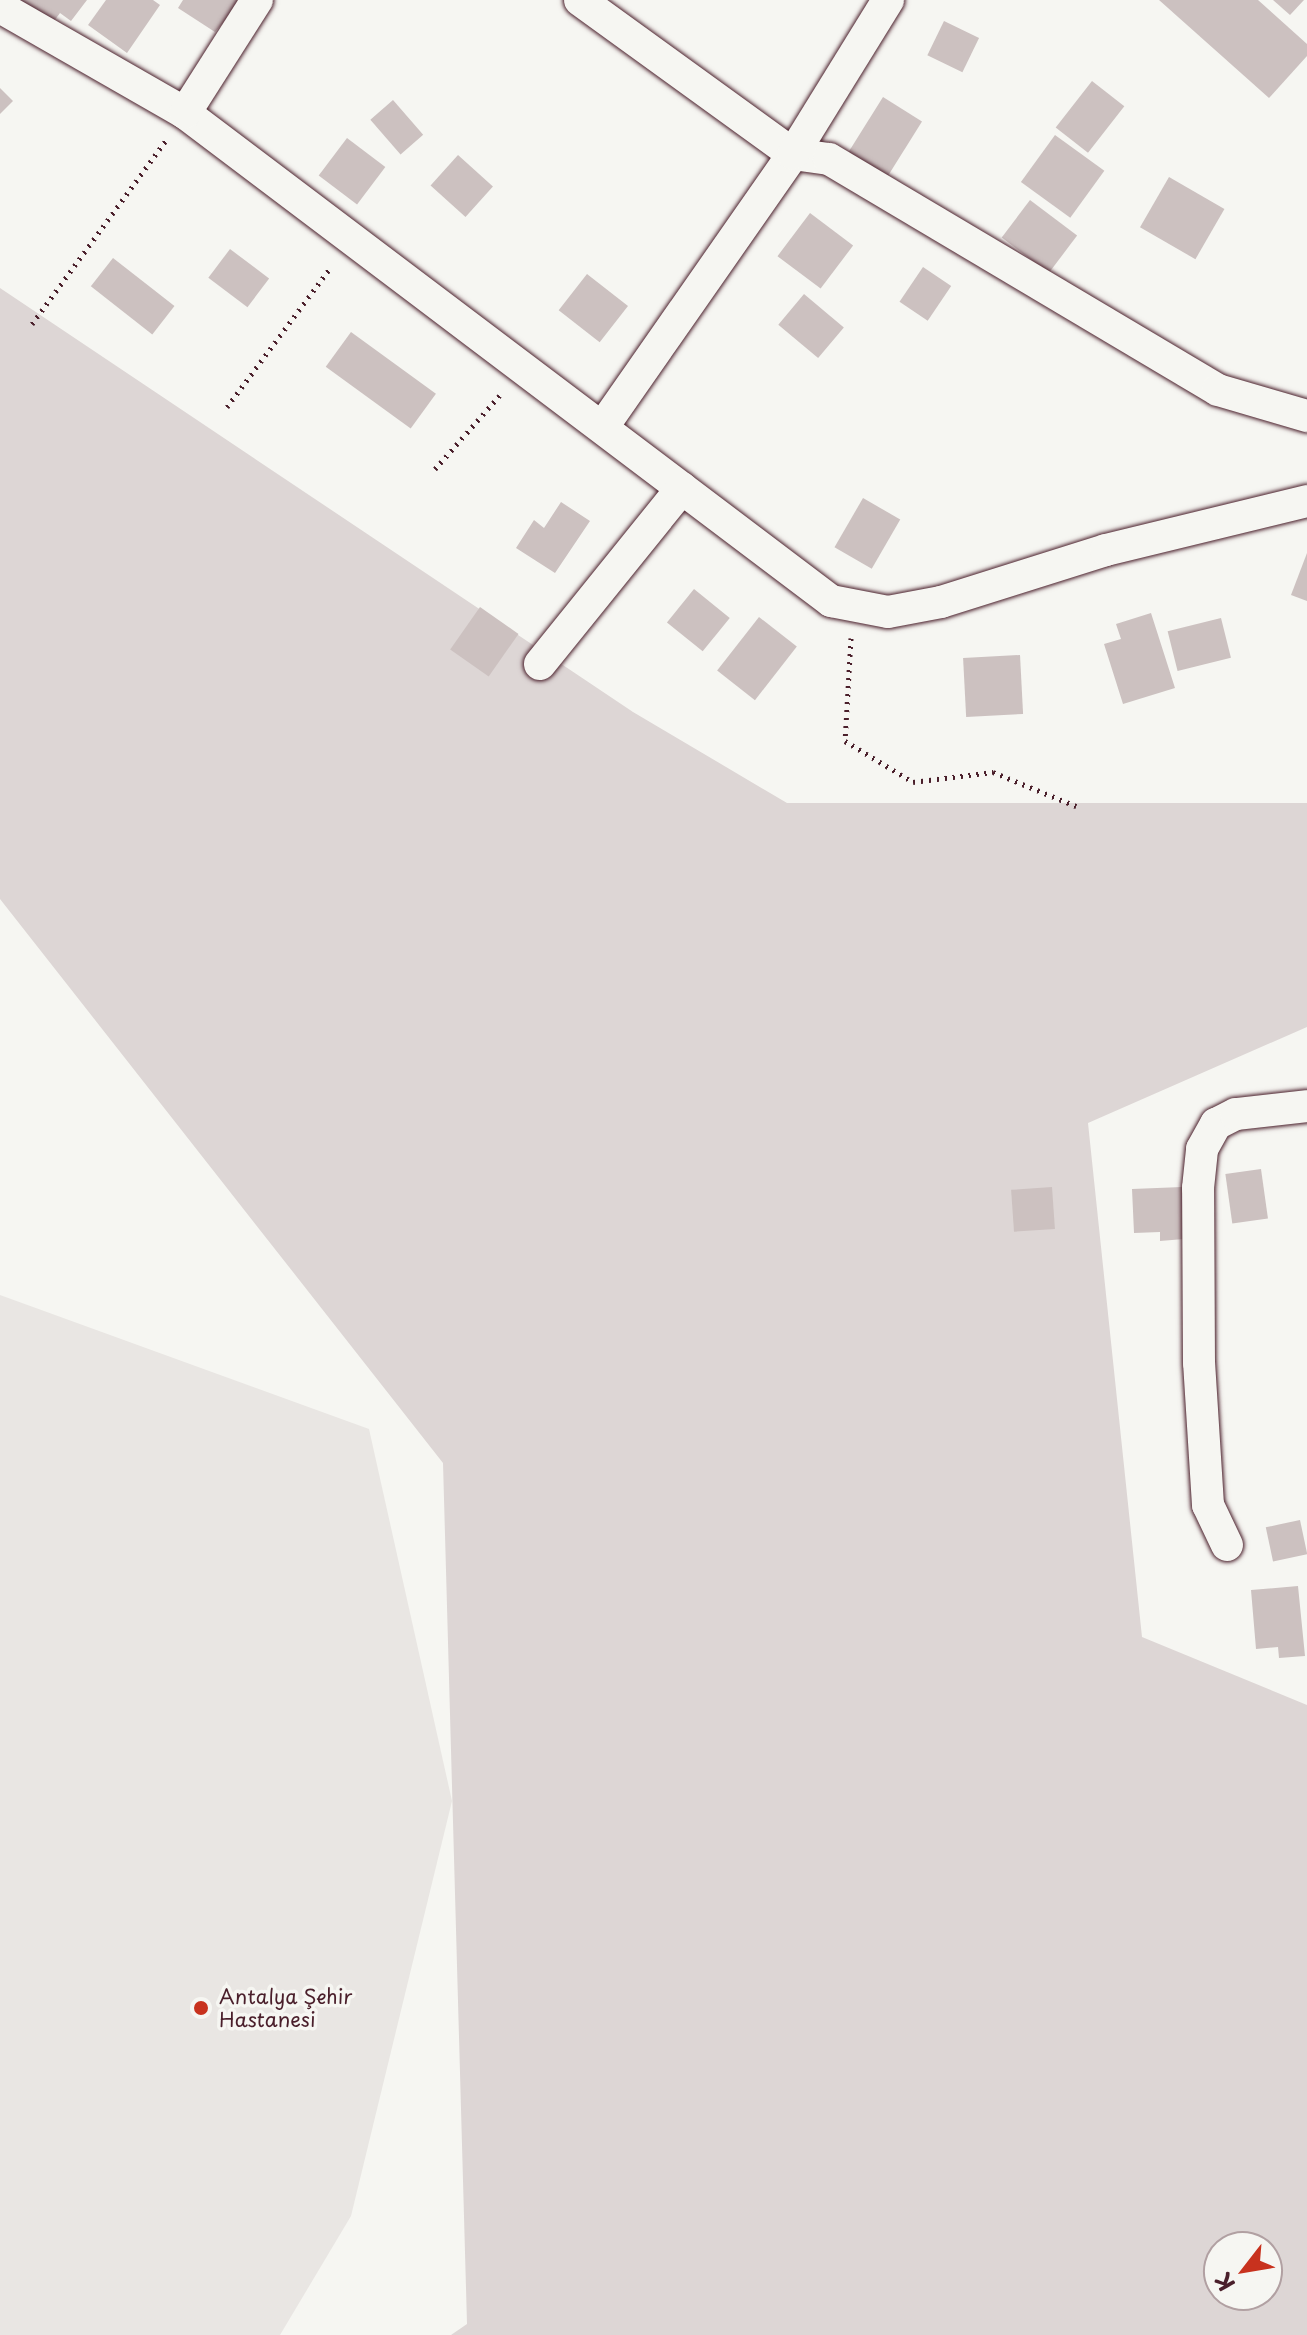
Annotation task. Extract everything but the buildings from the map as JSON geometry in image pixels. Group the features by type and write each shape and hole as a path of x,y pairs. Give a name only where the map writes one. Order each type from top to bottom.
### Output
{"street":[{"path":"185,113 257,0"},
{"path":"580,0 793,154 829,159 1218,390 1305,410"},
{"path":"604,425 793,154 888,0"},
{"path":"0,7 185,113 350,240 604,425 784,569 831,601 888,612 941,602 1106,550 1307,501"},
{"path":"540,664 682,488"},
{"path":"1227,1545 1208,1505 1199,1363 1198,1188 1202,1149 1216,1124 1236,1114 1307,1106"}],"path":[{"path":"32,324 185,113"},
{"path":"227,407 350,240"},
{"path":"435,469 525,367"},
{"path":"853,605 845,741 913,782 993,772 1076,806"}],"shaded area":[{"path":"0,288 633,712 787,803 1307,803 1307,1027 1088,1123 1142,1637 1307,1705 1307,2335 451,2335 467,2324 443,1463 0,899"},
{"name":"Antalya Şehir Hastanesi","path":"0,1295 369,1429 452,1801 351,2216 280,2335 0,2335"}],"place":[{"name":"Antalya Şehir Hastanesi","path":"201,2008"}]}
